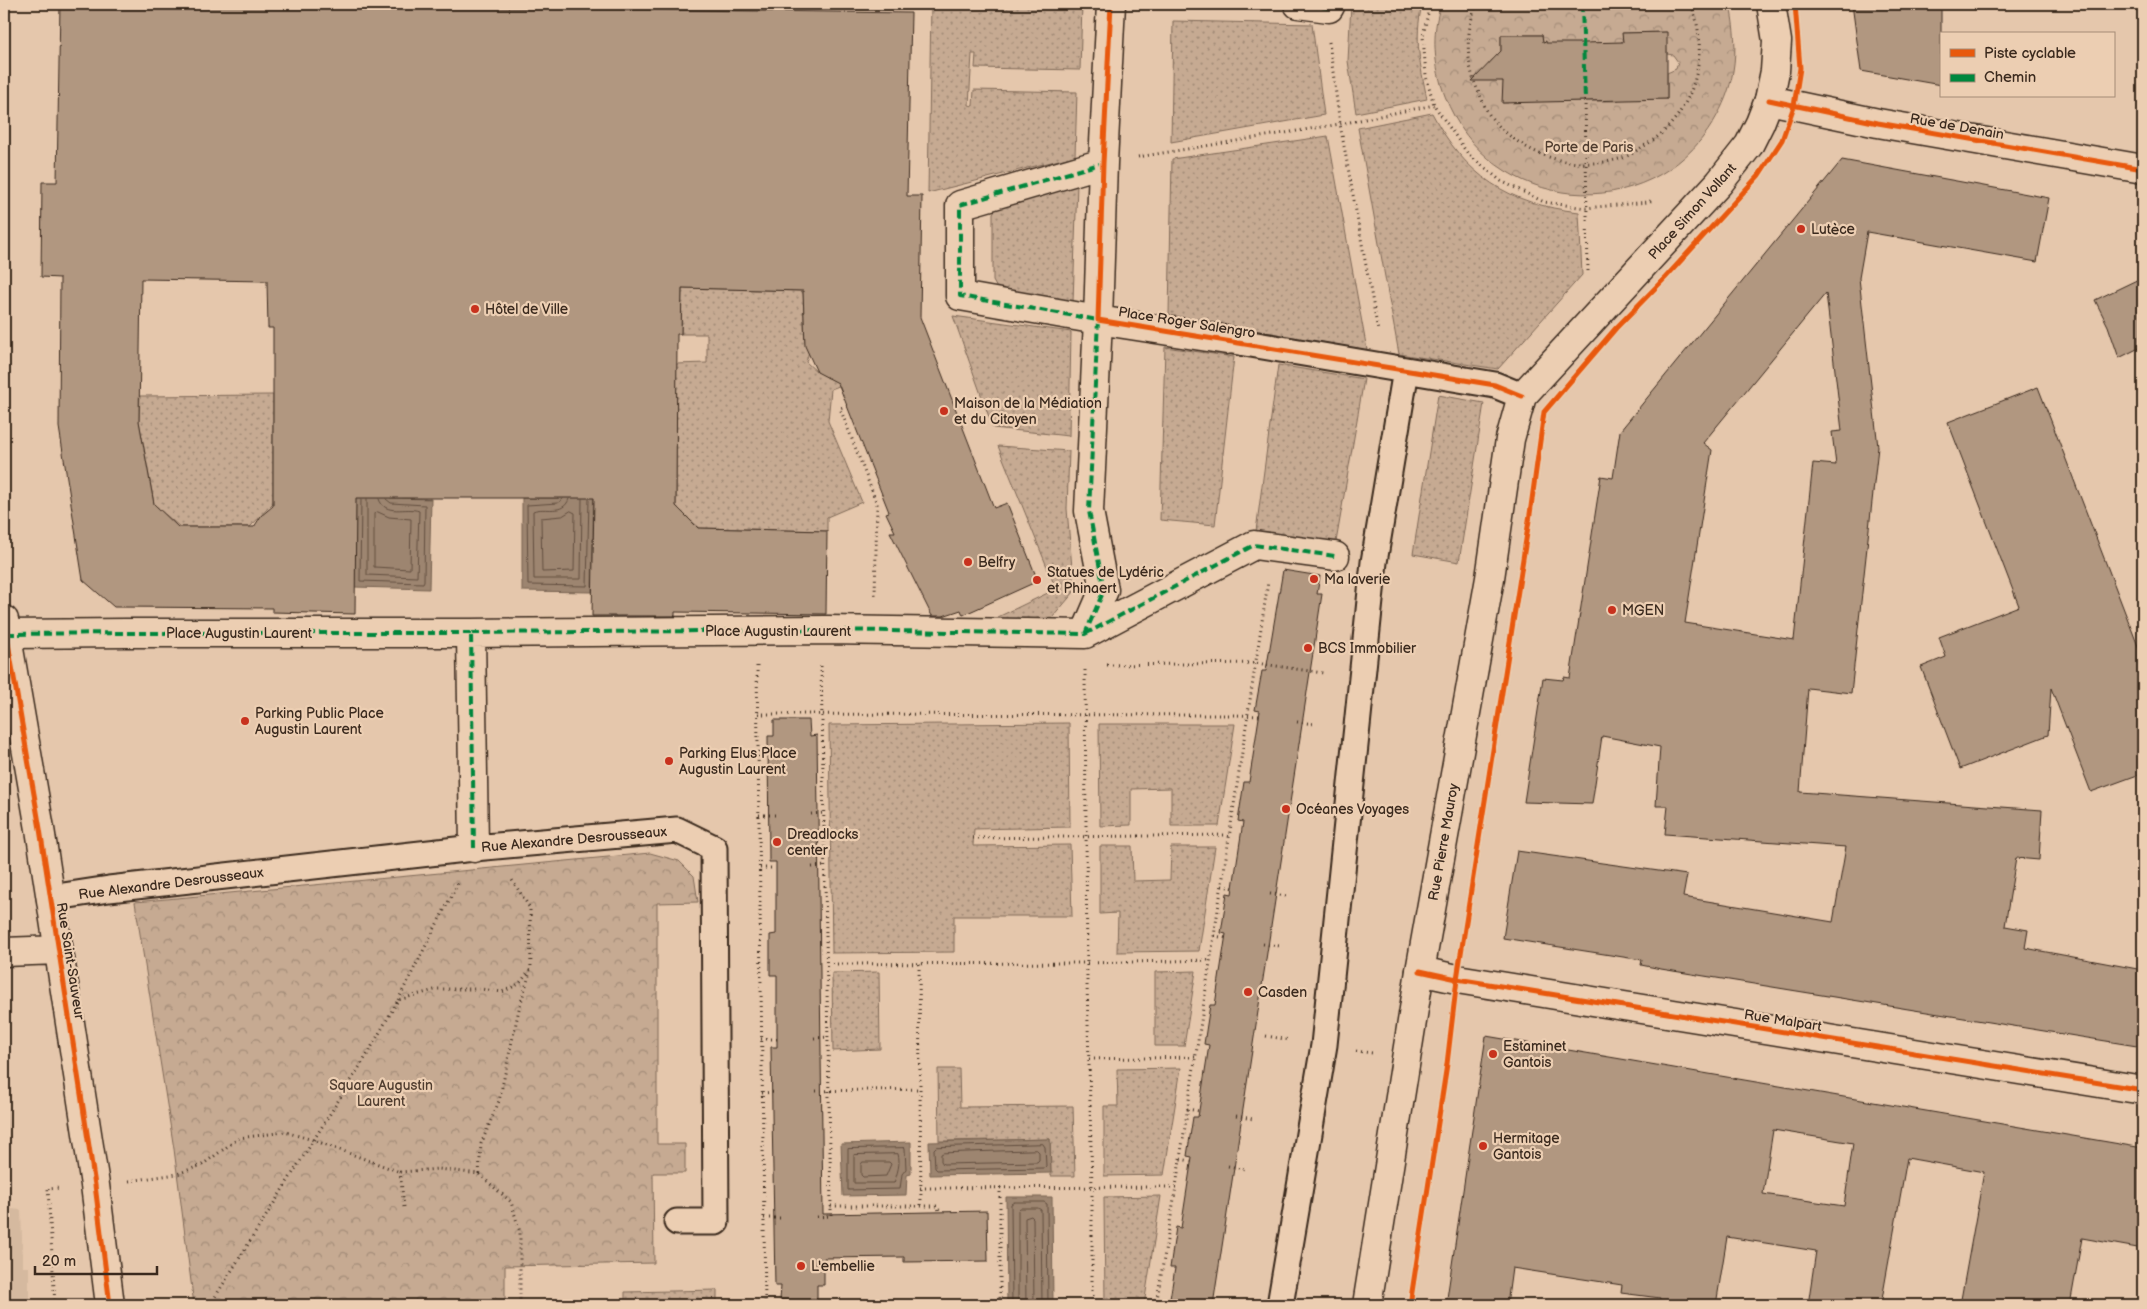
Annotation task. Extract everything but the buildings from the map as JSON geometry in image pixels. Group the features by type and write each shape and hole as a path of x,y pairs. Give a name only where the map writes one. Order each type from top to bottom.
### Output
{"street":[{"name":"Place Roger Salengro","path":"1085,634 1104,590 1088,511 1111,4"},
{"path":"1298,4 1330,6"},
{"name":"Place Simon Vollant","path":"1527,389 1735,164 1749,145 1769,100 1775,71 1776,41 1771,4"},
{"name":"Rue de Denain","path":"1769,100 1869,121 2143,169"},
{"name":"Place Roger Salengro","path":"1103,163 960,205 960,296 1227,340"},
{"name":"Rue Pierre Mauroy","path":"1367,1305 1420,971 1490,578 1510,439 1527,389"},
{"name":"Place Augustin Laurent","path":"5,627 126,632 471,634 821,630 1085,634 1254,545 1335,556"},
{"name":"Rue Saint-Sauveur","path":"5,627 59,950 95,1185 110,1305"},
{"path":"471,634 474,848"},
{"path":"4,952 59,950"},
{"name":"Rue Malpart","path":"1420,971 1457,979 2143,1090"}],"lane":[{"name":"Place Roger Salengro","path":"1227,340 1527,389"},
{"path":"1280,1305 1324,1045 1395,368"},
{"name":"Rue Alexandre Desrousseaux","path":"50,898 109,889 474,848 677,830 714,848 716,1222 676,1222"}],"path":[{"path":"1430,4 1424,36 1426,76 1434,105 1468,154 1501,182 1544,202 1586,208 1649,202"},
{"path":"1477,4 1470,27 1468,44 1473,81 1490,115 1515,142 1549,158 1586,164 1623,158 1656,140 1681,113 1697,78 1700,41 1696,16 1691,4"},
{"path":"1330,6 1327,21 1340,124 1395,368"},
{"path":"1585,100 1588,278 1594,270"},
{"path":"1103,163 1340,124 1434,105"},
{"path":"1643,210 1656,197"},
{"path":"847,406 840,408 878,504 874,631"},
{"path":"1156,1305 1176,1187 1273,548"},
{"path":"757,630 765,1305"},
{"path":"817,1217 830,1216 831,1206 821,630"},
{"path":"1085,634 1092,1305"},
{"path":"1085,665 1256,663 1323,673"},
{"path":"758,714 1259,716"},
{"path":"1297,722 1315,724"},
{"path":"811,814 824,813"},
{"path":"759,815 775,815"},
{"path":"973,838 1229,835"},
{"path":"210,1305 367,1055 443,914 474,848 514,882 530,908 531,970 519,1009 499,1101 481,1144 478,1174"},
{"path":"812,867 825,866"},
{"path":"760,868 775,868"},
{"path":"1222,886 1233,888"},
{"path":"1270,894 1288,896"},
{"path":"1214,936 1226,938"},
{"path":"1263,944 1280,946"},
{"path":"832,964 1087,963 1210,960"},
{"path":"918,964 920,1206"},
{"path":"398,1000 438,990 480,989 502,992 519,984 531,970"},
{"path":"1266,1036 1294,1040"},
{"path":"814,1038 828,1037"},
{"path":"762,1039 777,1040"},
{"path":"1352,1050 1380,1054"},
{"path":"1089,1059 1195,1057"},
{"path":"816,1091 920,1089"},
{"path":"762,1093 777,1092"},
{"path":"1187,1109 1199,1111"},
{"path":"1236,1116 1253,1119"},
{"path":"55,1305 48,1189 177,1174 202,1166 239,1138 286,1132 400,1172 439,1169 478,1174 510,1202 520,1232 520,1305"},
{"path":"1180,1159 1191,1161"},
{"path":"1228,1166 1245,1169"},
{"path":"400,1172 404,1207"},
{"path":"1000,1187 1000,1305"},
{"path":"920,1188 1176,1187"},
{"path":"831,1206 938,1206 939,1212"},
{"path":"764,1218 780,1218"}],"shaded area":[{"path":"4,1015 11,1209 21,1210 23,1267 29,1267 29,1305 4,1305"}],"green space":[{"path":"931,4 1082,4 1080,70 975,68 976,54 972,54 969,105 973,106 974,90 1077,92 1075,156 928,193"},
{"path":"1351,4 1422,4 1418,41 1427,99 1356,113 1348,61"},
{"name":"Porte de Paris","path":"1441,4 1730,4 1735,46 1732,78 1726,97 1714,121 1686,156 1651,179 1612,192 1572,193 1533,184 1497,165 1467,135 1445,96 1438,74 1435,39","holes":["1666,32 1667,54 1673,55 1678,62 1676,69 1667,73 1667,99 1509,101 1508,103 1503,103 1504,81 1489,64 1492,60 1501,57 1501,35 1542,35 1543,42 1546,42 1546,44 1620,43 1623,40 1623,33"]},
{"path":"1173,21 1312,24 1324,115 1171,142"},
{"path":"1432,113 1459,154 1474,170 1491,183 1510,194 1531,202 1579,212 1582,275 1498,369 1399,354 1358,128"},
{"path":"1328,136 1367,350 1169,315 1172,159"},
{"path":"1077,183 1073,302 999,292 993,281 993,213 1000,203"},
{"path":"682,288 803,291 805,344 810,348 806,362 817,372 833,368 839,386 831,389 828,421 862,502 827,517 827,531 700,528 676,509 676,364 707,363 707,334 681,334"},
{"path":"953,316 1071,332 1069,436 993,428"},
{"path":"1165,347 1234,357 1215,525 1160,520"},
{"path":"1278,365 1364,379 1336,542 1256,531"},
{"path":"273,395 273,503 250,527 180,527 166,515 155,509 139,421 140,396"},
{"path":"1438,395 1484,403 1459,562 1413,554"},
{"path":"998,446 1069,451 1067,509 1074,592 1047,624 1000,622 998,617 1056,589"},
{"path":"1069,723 1070,827 974,829 973,846 1070,845 1072,916 954,916 954,952 832,953 829,725"},
{"path":"1099,724 1235,724 1219,826 1171,826 1171,788 1131,789 1131,825 1100,826"},
{"path":"1100,846 1132,846 1133,881 1170,880 1171,847 1215,847 1199,951 1117,952 1118,913 1100,914"},
{"name":"Square Augustin Laurent","path":"650,853 679,861 694,876 698,902 657,903 657,1144 685,1144 685,1173 653,1173 654,1263 505,1266 505,1305 194,1305 174,1149 135,902"},
{"path":"1196,971 1184,1046 1155,1046 1155,972"},
{"path":"879,972 880,1049 833,1051 832,973"},
{"path":"1181,1068 1164,1175 1104,1176 1104,1106 1118,1106 1117,1069"},
{"path":"938,1069 959,1069 960,1107 1073,1106 1075,1176 1051,1176 1050,1139 939,1141"},
{"path":"1161,1196 1144,1305 1105,1305 1104,1197"},
{"path":"717,1290 717,1305 572,1305 625,1304 625,1292"}],"water":[{"path":"356,461 390,462 390,498 431,499 429,589 355,587"},
{"path":"594,464 592,592 522,591 522,498 558,498"},
{"path":"1050,1139 1051,1173 930,1175 929,1142"},
{"path":"911,1142 911,1174 907,1175 906,1195 843,1196 841,1144"},
{"path":"1006,1197 1052,1197 1053,1305 1007,1305"}],"marked path":[{"path":"1298,4 1329,8 1331,4"},
{"path":"1582,4 1585,100"},
{"path":"474,848 471,633 827,630 1085,634 1104,590 1089,511 1098,320 960,296 960,205 1103,163"},
{"path":"1085,634 1254,545 1335,556"},
{"path":"7,634 471,633"}],"cycle path":[{"path":"1111,4 1098,320 1495,385 1522,396"},
{"path":"1410,1305 1447,1064 1457,979 1530,514 1544,412 1616,328 1665,278 1759,175 1782,140 1794,106 1800,68 1795,4"},
{"path":"1769,100 1878,123 2143,169"},
{"path":"4,620 40,829 95,1185 110,1305"},
{"path":"1420,971 1457,979 2143,1090"}],"place":[{"name":"Lutèce","path":"1801,229"},
{"name":"Hôtel de Ville","path":"475,309"},
{"name":"Maison de la Médiation et du Citoyen","path":"944,411"},
{"name":"Belfry","path":"968,562"},
{"name":"Ma laverie","path":"1314,579"},
{"name":"Statues de Lydéric et Phinaert","path":"1037,580"},
{"name":"MGEN","path":"1612,610"},
{"name":"BCS Immobilier","path":"1308,648"},
{"name":"Parking Public Place Augustin Laurent","path":"245,721"},
{"name":"Parking Elus Place Augustin Laurent","path":"669,761"},
{"name":"Océanes Voyages","path":"1286,809"},
{"name":"Dreadlocks center","path":"777,842"},
{"name":"Casden","path":"1248,992"},
{"name":"Estaminet Gantois","path":"1493,1054"},
{"name":"Hermitage Gantois","path":"1483,1146"},
{"name":"L'embellie","path":"801,1266"}]}
